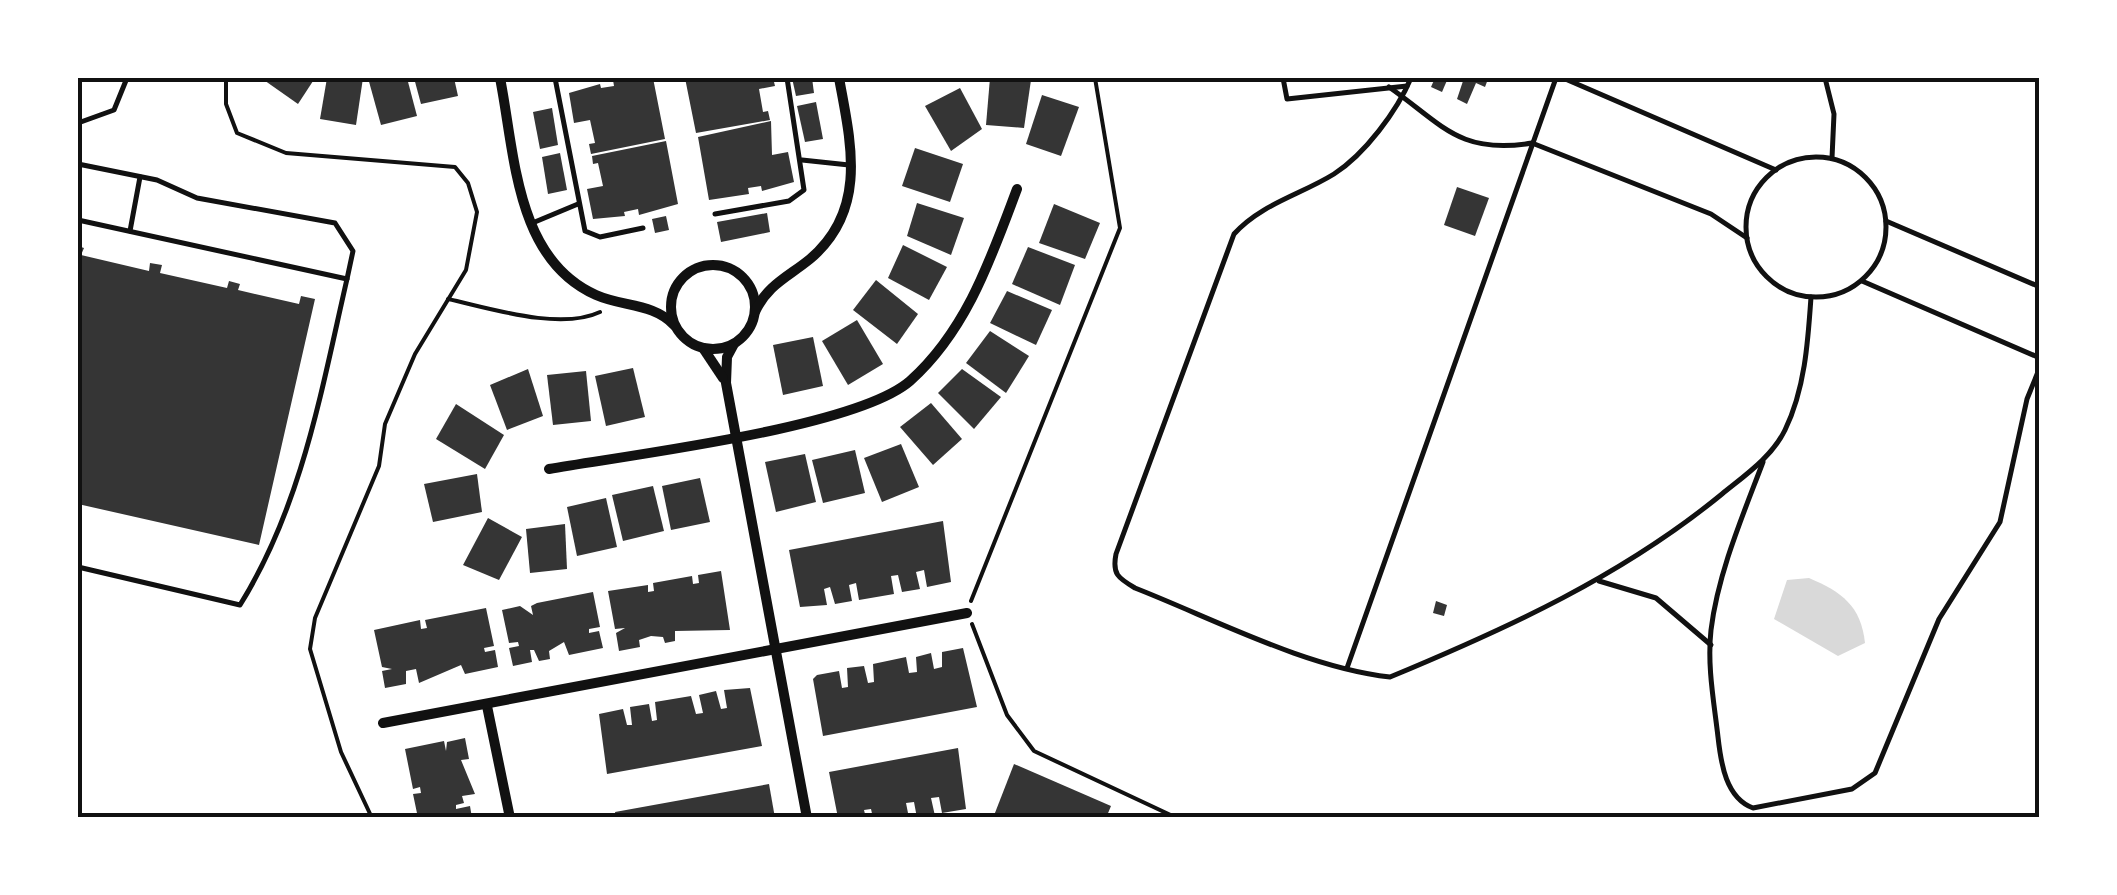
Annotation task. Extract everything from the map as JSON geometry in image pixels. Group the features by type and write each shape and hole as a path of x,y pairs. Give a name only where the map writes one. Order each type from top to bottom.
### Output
{"street":[{"path":"500,78 530,224 547,256 565,276 620,303 648,308 674,325 687,341 703,348 734,344"},
{"path":"807,818 726,384 727,357 744,336 772,284 828,241 850,199 853,165 839,78"},
{"path":"548,469 737,436 883,401 910,381 950,338 984,277 1018,189"},
{"path":"674,325 670,307 674,292 684,276 700,266 730,268 745,279 772,284"},
{"path":"745,279 754,298 754,312"},
{"path":"648,308 674,292"},
{"path":"703,348 726,384"},
{"path":"383,723 968,613"},
{"path":"487,706 510,818"}],"lane":[{"path":"78,124 114,110 127,78"},
{"path":"555,78 578,204 589,235 600,237 643,228"},
{"path":"715,214 800,196 806,180 787,78"},
{"path":"1283,78 1287,99 1408,86"},
{"path":"1411,78 1403,97 1338,172 1250,217 1234,234 1113,568 1118,578 1346,668 1390,676 1494,635 1597,580 1705,508 1766,454 1784,433 1798,396 1811,297"},
{"path":"1346,668 1532,143 1560,78 1776,170"},
{"path":"1825,78 1834,114 1832,158"},
{"path":"1389,87 1422,118 1454,135 1504,148 1532,143 1711,214 1748,238"},
{"path":"1810,156 1832,158 1847,163 1871,182 1886,221 1884,246 1862,281 1845,291 1811,297 1774,284 1750,251 1746,223 1752,198 1776,170 1810,156"},
{"path":"802,160 853,165"},
{"path":"78,164 140,176 197,198 336,223 353,251 295,497 266,564 240,606 78,567"},
{"path":"130,231 140,176"},
{"path":"530,224 578,204"},
{"path":"78,220 347,279"},
{"path":"1886,221 2040,287"},
{"path":"1862,281 2040,358"},
{"path":"1766,454 1719,592 1711,645 1719,750 1728,784 1744,805 1767,806 1852,789 1876,773 1939,619 2000,522 2027,399 2040,367"},
{"path":"1597,580 1656,598 1711,645"}],"path":[{"path":"226,78 226,104 237,133 286,153 455,167 468,182 477,212 466,270 415,354 385,424 379,466 315,618 310,649 340,752 372,818"},
{"path":"1095,78 1120,228 968,613 1006,715 1034,751 1177,818"},
{"path":"448,299 527,317 588,318 620,303"}],"shaded area":[{"path":"1809,578 1848,602 1859,619 1865,643 1838,656 1774,619 1787,580"}],"building":[{"path":"261,78 315,78 298,104"},
{"path":"327,78 363,78 356,125 320,119"},
{"path":"368,78 407,78 417,116 381,125"},
{"path":"414,78 454,78 458,96 421,104"},
{"path":"653,78 665,139 591,154 589,144 595,143 590,120 574,123 569,93 600,84 601,88 614,86 613,80"},
{"path":"685,78 773,78 775,86 759,89 763,112 768,111 770,120 696,133"},
{"path":"792,78 812,78 814,93 796,96"},
{"path":"990,78 1031,80 1024,128 986,125"},
{"path":"1435,78 1448,78 1442,92 1431,87"},
{"path":"1464,78 1488,79 1485,87 1476,83 1467,104 1457,99"},
{"path":"960,88 982,129 951,151 925,106"},
{"path":"1042,95 1079,107 1061,156 1026,144"},
{"path":"816,102 823,139 805,142 797,106"},
{"path":"552,108 558,145 540,149 533,112"},
{"path":"771,121 772,155 788,152 794,182 762,191 761,186 748,188 749,194 709,200 698,137"},
{"path":"666,141 678,204 639,215 638,209 624,212 625,216 593,219 587,189 603,186 598,163 593,164 592,156"},
{"path":"915,148 963,164 950,202 902,186"},
{"path":"560,153 567,190 548,194 542,157"},
{"path":"1457,187 1489,198 1475,236 1444,225"},
{"path":"917,203 964,218 951,255 907,236"},
{"path":"1054,204 1100,223 1085,259 1039,243"},
{"path":"767,213 770,232 721,242 717,222"},
{"path":"666,216 669,230 655,233 652,219"},
{"path":"903,245 947,267 929,300 888,278"},
{"path":"78,246 84,248 81,255 149,271 150,263 162,265 160,273 227,288 229,281 240,284 238,290 299,304 301,296 315,299 259,545 78,504"},
{"path":"1028,247 1075,265 1060,305 1012,284"},
{"path":"876,280 918,314 897,344 853,310"},
{"path":"1007,291 1052,310 1036,345 990,323"},
{"path":"857,320 883,364 848,385 822,341"},
{"path":"990,331 1029,356 1006,393 966,363"},
{"path":"813,337 823,386 783,395 773,345"},
{"path":"633,368 645,417 606,426 595,376"},
{"path":"528,369 543,416 507,430 490,385"},
{"path":"962,369 1001,397 974,429 938,393"},
{"path":"586,371 591,421 553,425 547,375"},
{"path":"931,403 962,439 933,465 900,427"},
{"path":"456,404 504,435 485,469 436,439"},
{"path":"901,444 919,487 882,502 864,458"},
{"path":"855,450 865,493 823,503 812,460"},
{"path":"805,454 816,502 776,512 765,462"},
{"path":"477,474 482,512 433,522 424,484"},
{"path":"700,478 710,522 671,530 662,486"},
{"path":"653,486 664,531 623,541 612,495"},
{"path":"606,498 617,547 577,556 567,507"},
{"path":"488,518 522,537 499,580 463,565"},
{"path":"943,521 951,582 927,587 924,570 916,572 920,589 902,592 898,575 891,576 894,594 859,600 856,583 849,585 852,601 835,604 830,587 824,589 827,605 800,607 789,550"},
{"path":"565,524 567,569 530,573 526,529"},
{"path":"721,571 730,630 675,631 675,641 665,643 663,637 651,636 639,640 640,647 619,651 616,633 625,628 615,629 608,591 648,585 648,592 654,591 653,583 692,576 693,584 699,583 698,575"},
{"path":"593,592 600,627 589,629 589,633 599,631 603,648 569,655 564,642 549,651 550,659 539,661 534,650 530,650 532,662 513,666 509,648 519,646 518,642 509,643 502,610 520,606 533,615 531,606 537,603"},
{"path":"1436,601 1447,605 1444,616 1433,613"},
{"path":"486,608 494,646 484,648 485,652 495,650 498,667 465,674 461,665 419,683 416,669 406,671 406,684 385,688 382,671 392,669 382,667 374,630 420,620 421,629 427,628 425,620"},
{"path":"963,648 977,707 823,736 813,679 817,675 839,671 842,688 848,687 847,668 864,666 868,683 874,682 873,664 906,657 909,673 917,672 916,657 931,653 934,669 942,667 942,652"},
{"path":"750,688 762,746 607,774 599,714 623,709 627,725 632,725 630,707 649,704 652,721 657,720 655,702 691,696 696,714 703,713 699,695 716,691 721,709 727,708 724,690"},
{"path":"465,738 469,759 461,760 475,794 462,796 464,803 456,805 456,809 470,806 472,818 418,818 413,794 421,793 420,787 413,789 405,749 444,741 446,751 447,742"},
{"path":"958,748 966,809 942,813 939,797 931,798 935,816 917,818 914,802 906,803 909,818 873,818 871,809 864,810 866,818 838,818 829,772"},
{"path":"1014,764 1111,806 1106,818 993,818"},
{"path":"769,784 775,818 616,818 615,812"}]}
